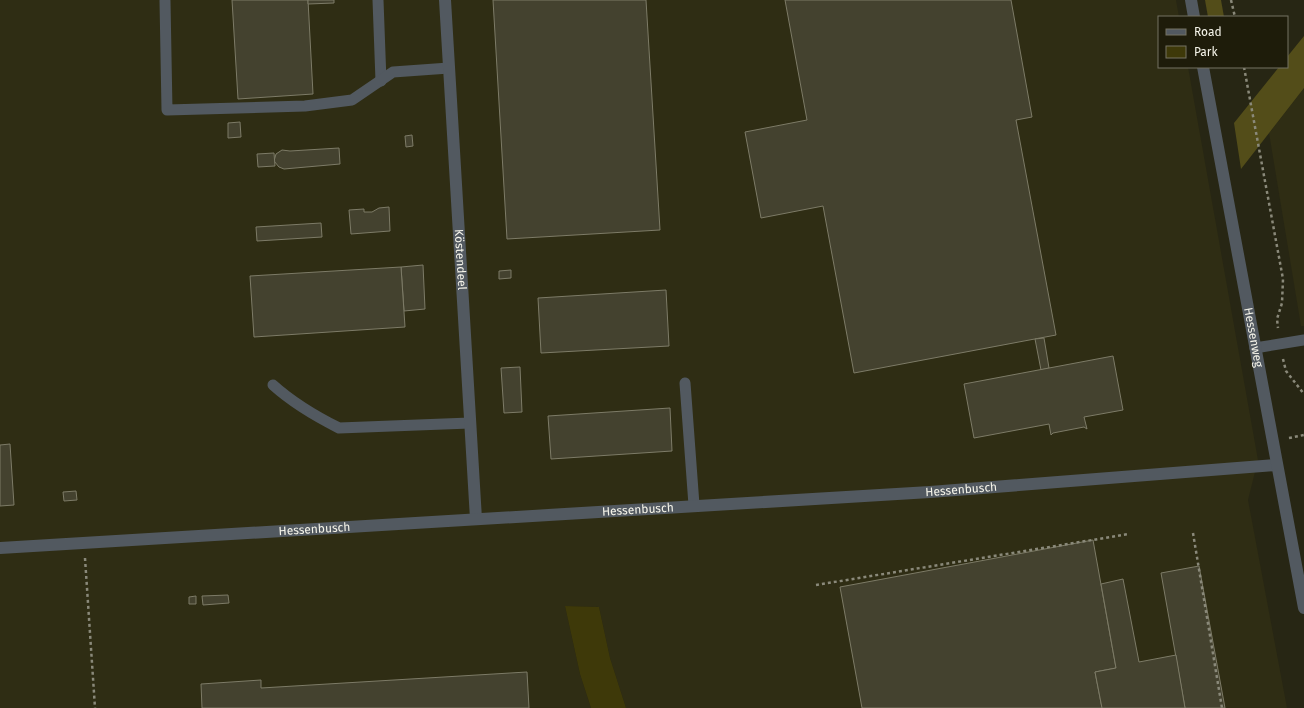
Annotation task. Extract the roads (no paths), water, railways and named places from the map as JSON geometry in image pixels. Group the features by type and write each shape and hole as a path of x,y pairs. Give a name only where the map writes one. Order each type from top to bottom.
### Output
{"street":[{"name":"Köstendeel","path":"444,0 476,519"},
{"path":"1191,0 1194,16"},
{"name":"Hessenweg","path":"1203,68 1276,465 1304,608"},
{"name":"Hessenbusch","path":"0,548 694,505 930,492 1276,465"}],"lane":[{"path":"378,0 381,81"},
{"path":"165,1 167,110 305,106 352,100 393,72 449,68"},
{"path":"1255,348 1304,340"},
{"path":"685,383 694,505"},
{"path":"273,385 296,403 339,428 470,423"}]}
